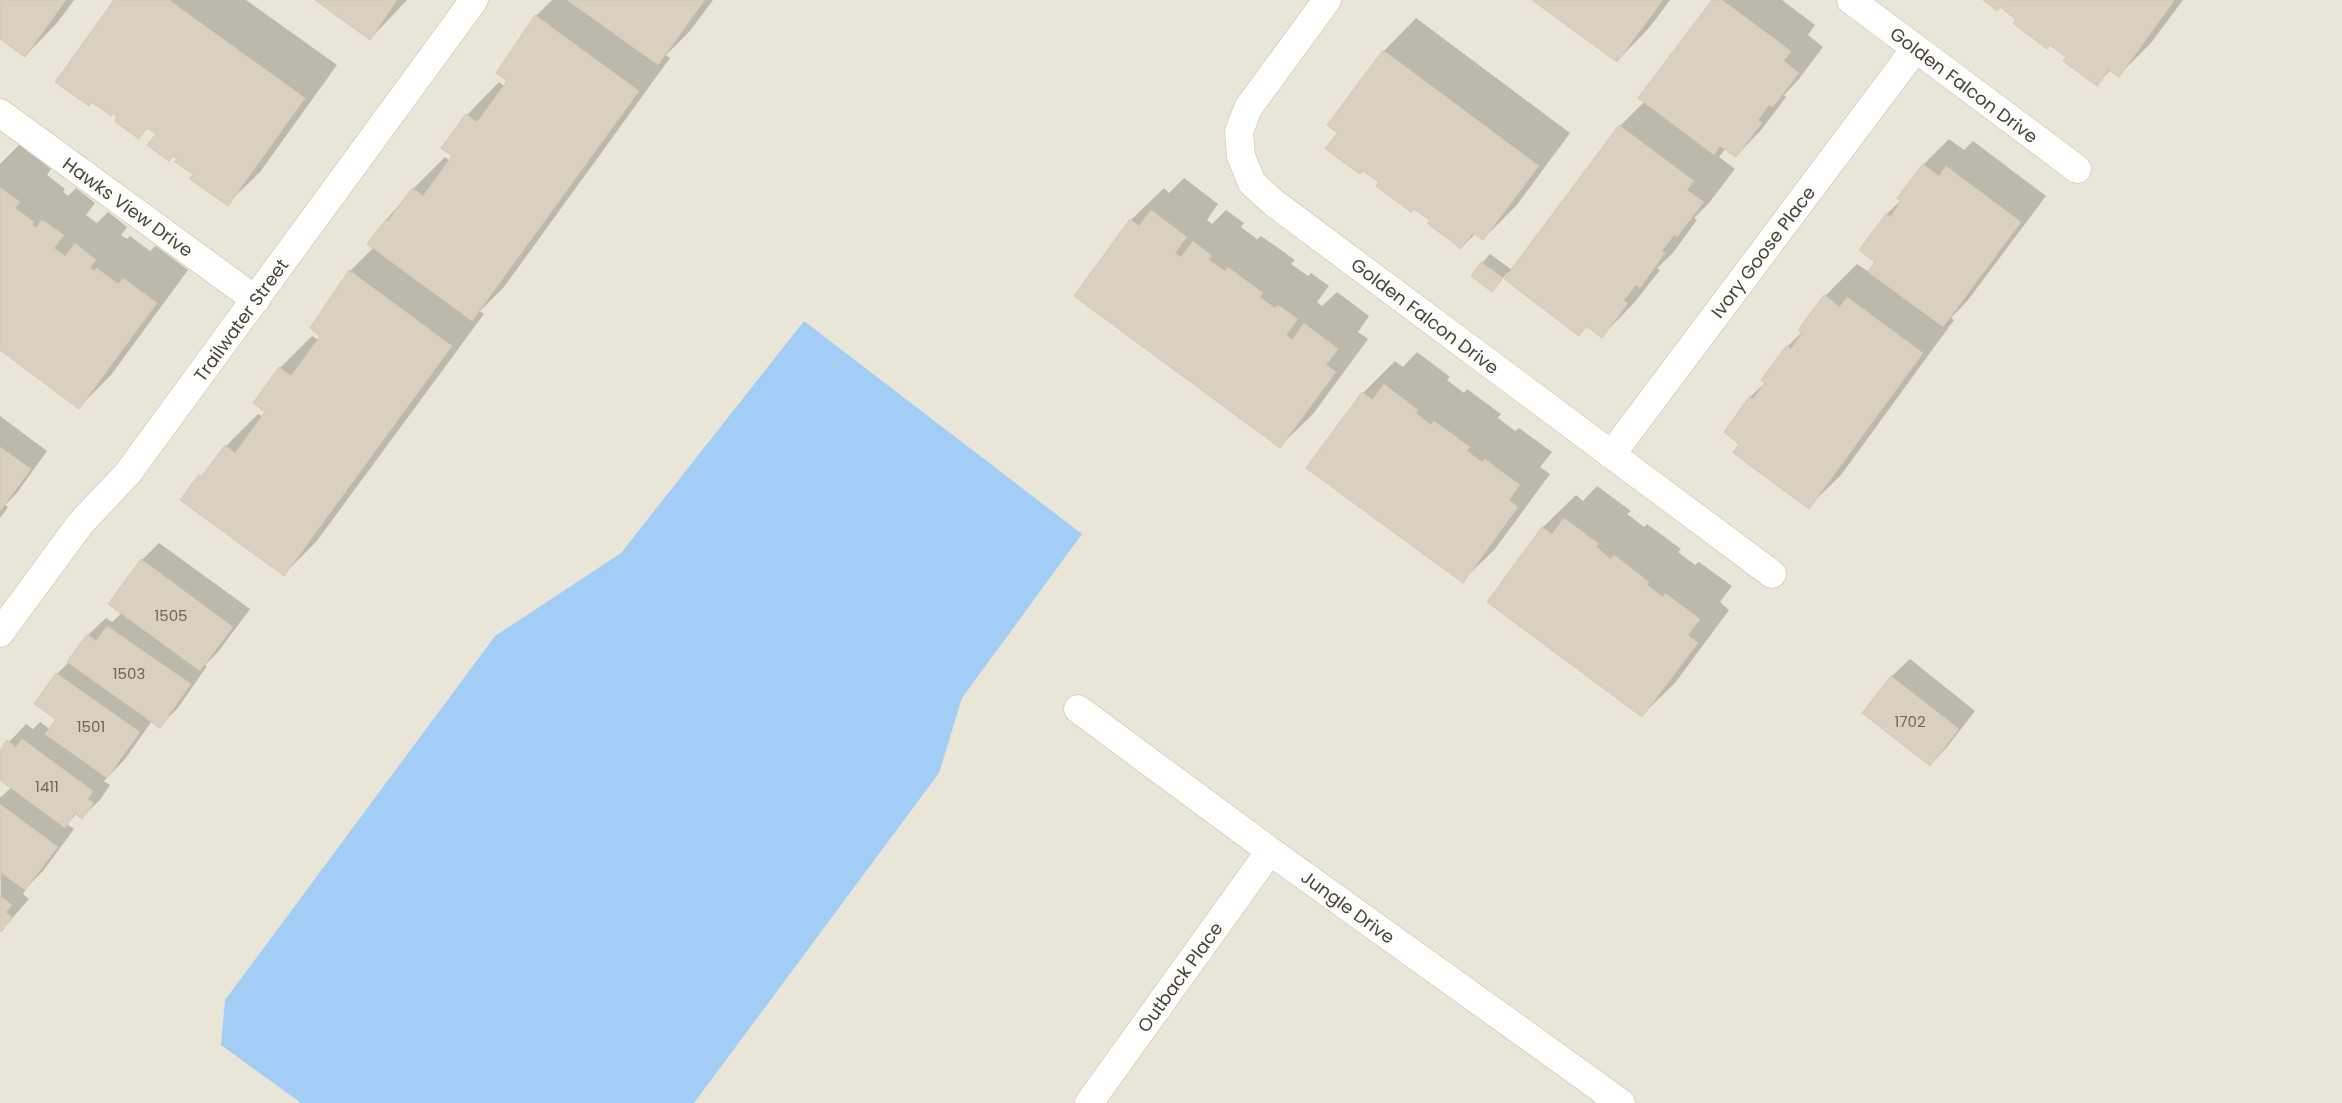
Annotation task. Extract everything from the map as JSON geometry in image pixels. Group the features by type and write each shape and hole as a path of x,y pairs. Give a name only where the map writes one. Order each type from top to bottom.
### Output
{"street":[{"name":"Trailwater Street","path":"0,633 80,524 128,473 474,0"},
{"name":"Golden Falcon Drive","path":"1328,0 1248,108 1239,132 1241,156 1252,183 1274,204 1772,574"},
{"name":"Golden Falcon Drive","path":"1851,0 2077,169"},
{"name":"Ivory Goose Place","path":"1611,455 1915,49"},
{"name":"Hawks View Drive","path":"0,114 256,300"},
{"name":"Jungle Drive","path":"1078,709 1270,851 1621,1103"},
{"name":"Outback Place","path":"1089,1103 1270,851"}],"shaded area":[{"path":"0,0 2342,0 2342,1103 0,1103"}],"water":[{"path":"804,321 1082,534 962,698 939,773 694,1103 301,1103 221,1045 225,1000 495,636 621,553"}],"building":[{"path":"0,0 66,0 25,57 0,39"},
{"path":"114,0 169,0 305,98 228,206 190,179 193,174 175,162 177,159 173,156 169,161 147,145 156,134 147,128 139,139 114,121 117,117 113,113 111,116 92,102 89,106 55,82"},
{"path":"315,0 397,0 370,40"},
{"path":"567,0 705,0 658,65"},
{"path":"1532,0 1663,0 1617,62"},
{"path":"1712,0 1722,0 1791,51 1784,61 1799,73 1773,107 1769,105 1758,120 1762,123 1736,157 1720,146 1714,155 1638,98"},
{"path":"1983,0 2174,1 2119,77 2109,70 2097,86 2063,61 2066,57 2050,45 2047,49 2013,23 2016,20 2000,7 1997,11"},
{"path":"535,15 639,91 472,321 367,244 386,219 388,221 412,188 423,196 452,156 441,148 466,114 477,122 507,81 496,73"},
{"path":"1383,50 1539,166 1483,240 1473,233 1461,249 1427,223 1430,220 1414,209 1411,212 1376,186 1379,182 1363,171 1360,174 1325,149 1337,133 1327,125"},
{"path":"1619,125 1694,181 1687,190 1704,202 1677,237 1674,235 1662,251 1665,253 1640,288 1636,285 1624,300 1628,303 1602,338 1586,326 1579,336 1504,279"},
{"path":"1923,164 1939,176 1946,166 2021,222 1943,327 1868,272 1875,262 1859,250 1886,214 1890,217 1901,201 1897,198"},
{"path":"0,187 20,202 15,208 34,222 32,225 36,228 42,220 64,235 54,248 65,256 75,243 96,260 90,268 94,271 97,268 118,284 123,278 157,303 79,409 0,350"},
{"path":"1151,210 1187,237 1175,253 1181,257 1193,241 1212,256 1209,260 1225,271 1228,267 1263,293 1260,297 1275,308 1278,305 1298,319 1286,335 1292,340 1304,323 1338,349 1326,365 1336,372 1280,448 1074,296 1130,219 1139,226"},
{"path":"1481,262 1503,278 1492,292 1471,276"},
{"path":"349,270 452,346 284,576 180,500 199,474 202,476 225,445 235,453 265,412 253,403 279,367 291,376 320,336 310,328"},
{"path":"1824,295 1840,307 1847,297 1923,353 1809,509 1733,453 1739,444 1724,432 1749,397 1753,399 1765,383 1761,380 1787,345 1791,349 1802,333 1798,330"},
{"path":"1384,384 1418,410 1416,413 1431,425 1434,421 1470,447 1467,451 1482,462 1485,459 1520,485 1509,500 1518,507 1463,583 1306,468 1362,392 1372,400"},
{"path":"0,447 31,469 0,511"},
{"path":"1564,518 1599,544 1596,547 1611,559 1614,555 1649,582 1647,585 1663,597 1665,593 1700,619 1688,635 1698,643 1642,717 1487,602 1542,527 1552,534"},
{"path":"141,559 233,627 200,671 108,604"},
{"path":"107,626 191,684 160,728 67,662 87,634 96,641"},
{"path":"56,673 140,732 107,778 45,734 56,719 34,704"},
{"path":"1891,676 1959,729 1930,766 1862,713"},
{"path":"22,739 93,791 88,799 94,803 82,819 75,813 65,828 0,780 0,750 7,740 16,747"},
{"path":"0,804 58,847 25,890 0,872"},
{"path":"0,896 12,905 6,912 12,917 1,932"}]}
